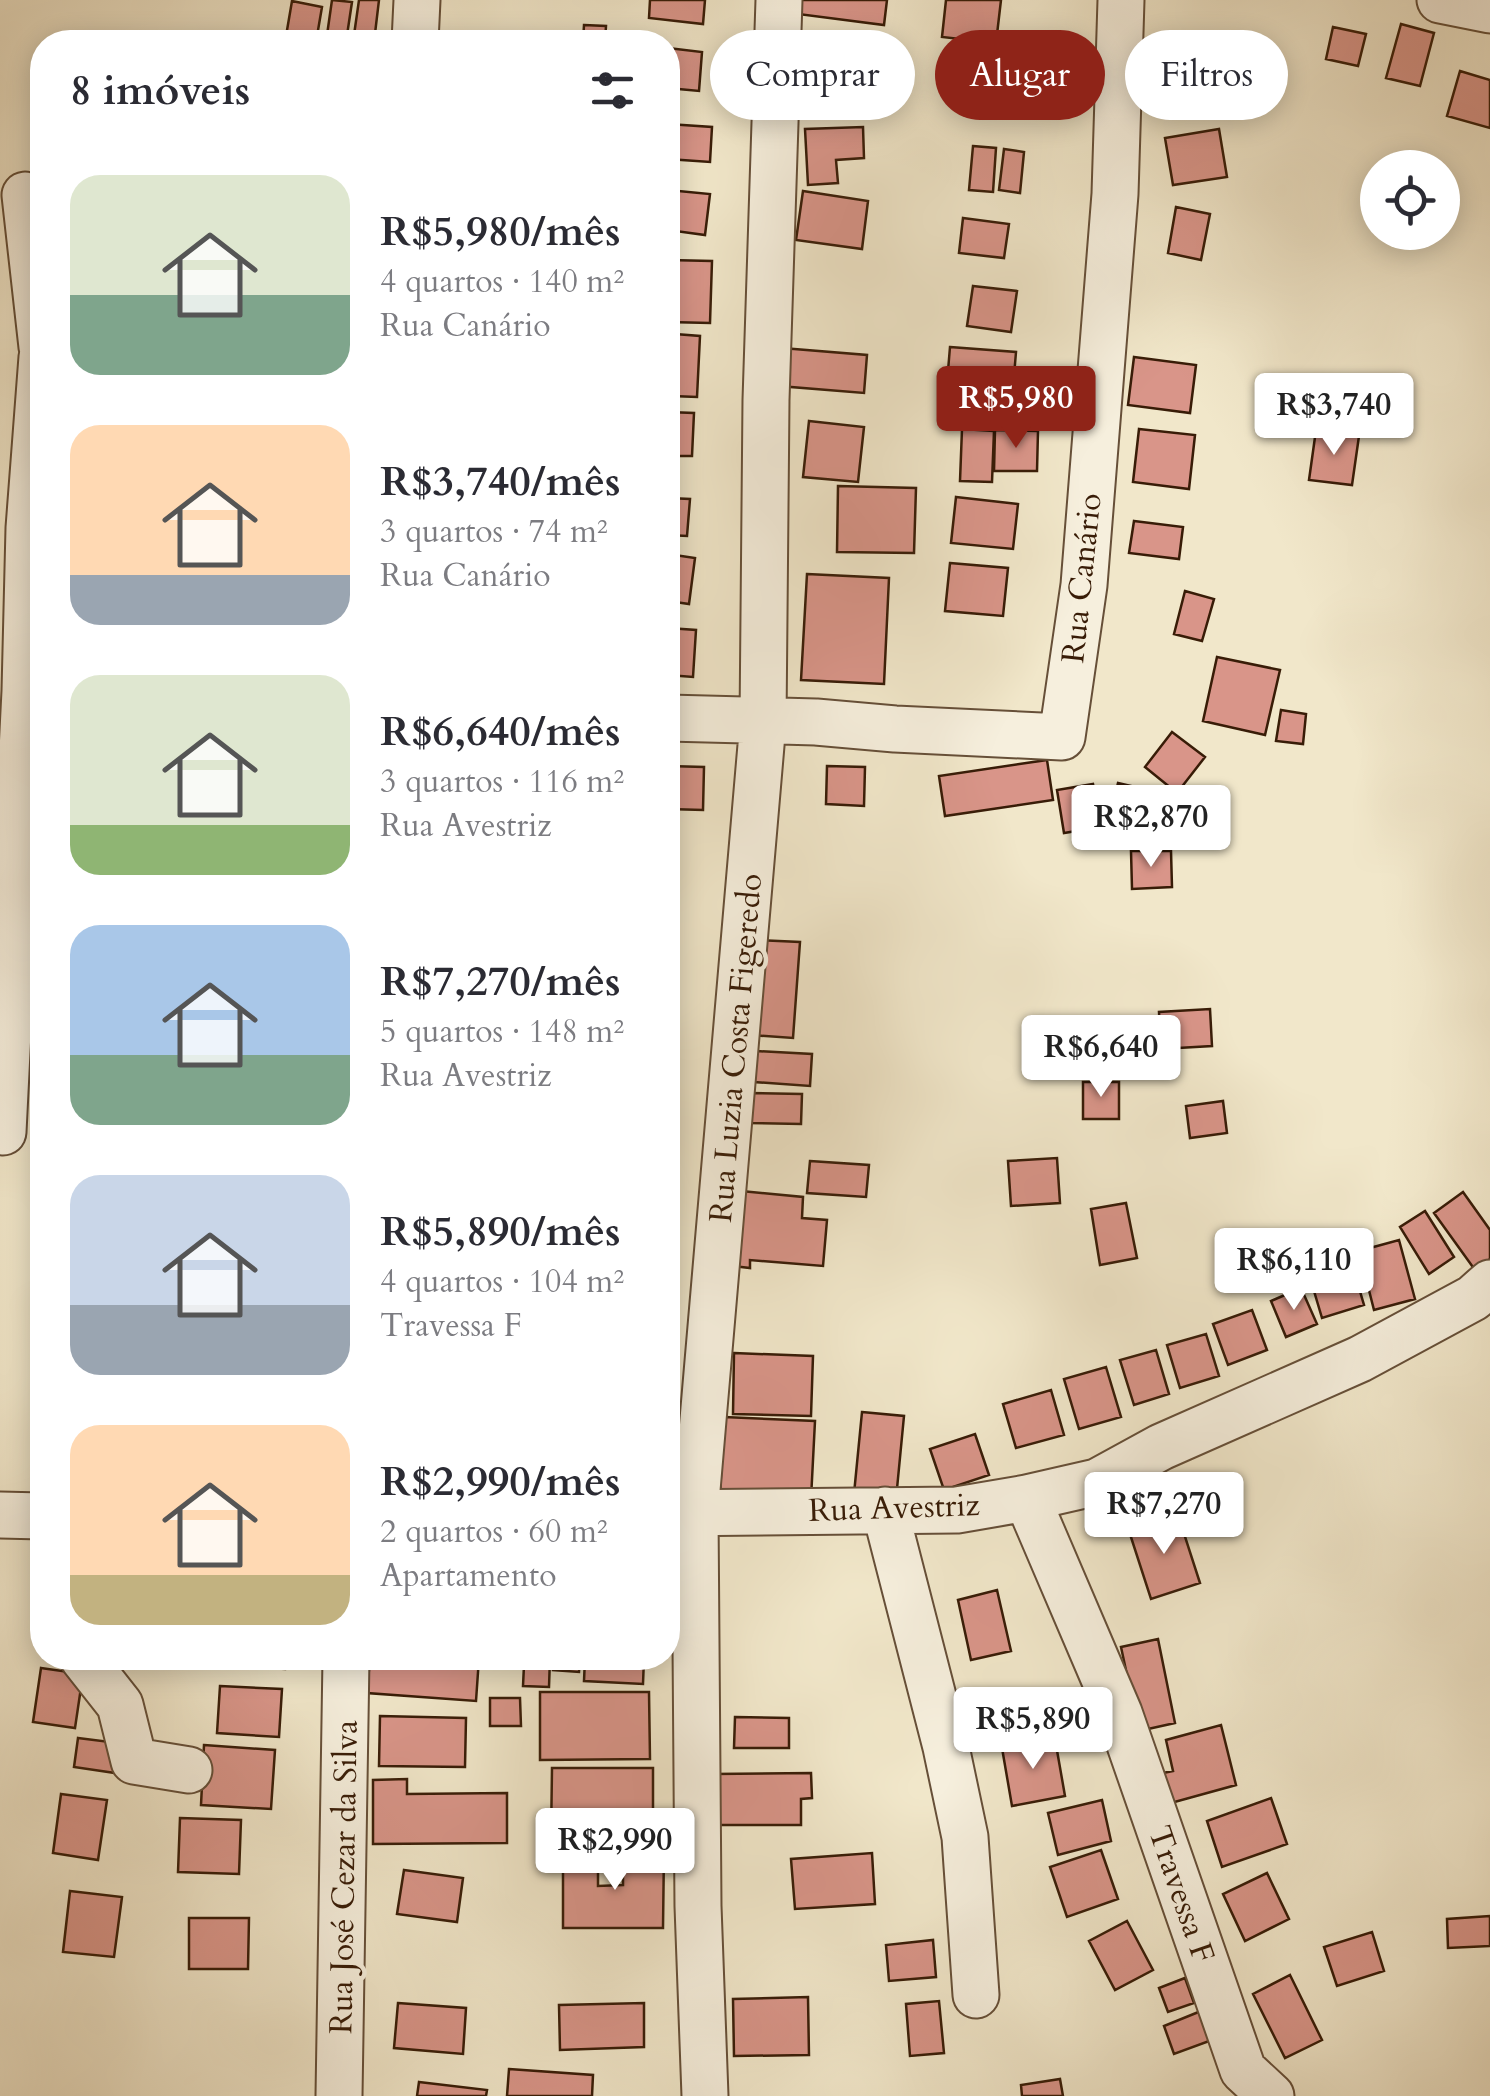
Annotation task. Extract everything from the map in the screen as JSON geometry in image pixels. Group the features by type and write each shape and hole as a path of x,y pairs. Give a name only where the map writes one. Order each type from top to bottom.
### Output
{"street":[{"path":"416,30 418,0"},
{"name":"Rua Luzia Costa Figeredo","path":"705,2096 681,1513 763,722 766,400 779,0"},
{"name":"Rua Canário","path":"763,722 1062,737 1084,584 1115,194 1121,0"},
{"path":"1440,0 1490,10"},
{"path":"25,195 30,239"},
{"path":"2,1132 30,515"},
{"path":"680,719 763,722"},
{"name":"Rua Avestriz","path":"681,1513 957,1510 1097,1482 1161,1447 1484,1304"},
{"name":"Travessa F","path":"1027,1498 1119,1714 1257,2083"},
{"path":"886,1510 965,1837 976,1995"},
{"path":"0,1514 30,1515"},
{"path":"93,1670 120,1705 134,1761 189,1770"},
{"name":"Rua José Cezar da Silva","path":"339,2096 346,1670"}],"building":[{"path":"332,0 352,2 348,30 328,30"},
{"path":"359,0 379,0 375,30 355,30"},
{"path":"650,0 705,0 703,24 649,18"},
{"path":"800,0 887,0 884,25 798,14"},
{"path":"946,0 1001,0 998,30 943,30"},
{"path":"292,1 322,7 318,30 287,30"},
{"path":"1401,24 1434,33 1420,86 1386,78"},
{"path":"584,25 606,26 606,30 584,30"},
{"path":"1333,27 1366,34 1358,66 1326,59"},
{"path":"680,49 702,52 699,91 680,89"},
{"path":"1460,71 1490,80 1490,128 1447,116"},
{"path":"680,125 712,127 710,162 680,160"},
{"path":"863,127 864,158 836,160 838,183 808,185 805,129"},
{"path":"1219,129 1227,177 1173,185 1165,138"},
{"path":"973,146 996,148 993,192 969,190"},
{"path":"1004,149 1024,152 1020,193 999,190"},
{"path":"680,191 710,194 705,235 680,232"},
{"path":"803,191 868,201 862,249 796,240"},
{"path":"1176,207 1210,214 1201,260 1168,253"},
{"path":"963,218 1009,224 1004,258 959,253"},
{"path":"680,260 712,261 710,323 680,322"},
{"path":"973,286 1017,291 1011,332 967,326"},
{"path":"680,334 700,336 697,397 680,396"},
{"path":"950,347 1016,352 1011,412 945,407"},
{"path":"782,348 867,355 864,393 779,386"},
{"path":"1134,357 1196,365 1190,413 1128,405"},
{"path":"1319,380 1358,383 1356,414 1317,411"},
{"path":"680,412 694,413 692,456 680,456"},
{"path":"809,421 864,427 858,482 803,477"},
{"path":"962,429 994,431 992,482 960,481"},
{"path":"1139,429 1195,435 1189,489 1133,482"},
{"path":"995,430 1038,431 1037,471 994,471"},
{"path":"1316,430 1359,436 1352,485 1309,480"},
{"path":"838,486 916,488 914,553 837,552"},
{"path":"956,497 1018,504 1013,549 951,543"},
{"path":"680,499 690,499 687,536 680,536"},
{"path":"1134,521 1183,527 1179,559 1129,553"},
{"path":"680,556 695,558 689,604 680,603"},
{"path":"950,563 1008,568 1003,616 945,611"},
{"path":"807,574 889,578 884,684 801,680"},
{"path":"1185,591 1214,599 1202,641 1174,634"},
{"path":"680,629 696,630 693,677 680,676"},
{"path":"1217,657 1280,670 1265,735 1203,721"},
{"path":"1281,710 1306,714 1303,744 1276,741"},
{"path":"1172,732 1205,757 1177,793 1145,767"},
{"path":"1047,760 1053,800 945,816 939,776"},
{"path":"680,766 704,767 703,810 680,809"},
{"path":"827,766 865,767 864,806 826,804"},
{"path":"1118,783 1165,794 1154,842 1107,832"},
{"path":"1093,784 1101,827 1064,833 1057,790"},
{"path":"1131,851 1171,851 1172,887 1132,889"},
{"path":"757,940 800,942 793,1038 750,1035"},
{"path":"1210,1009 1212,1046 1161,1049 1159,1012"},
{"path":"756,1051 812,1054 810,1086 754,1082"},
{"path":"1083,1082 1119,1082 1119,1119 1083,1119"},
{"path":"749,1093 802,1094 801,1124 747,1123"},
{"path":"1223,1101 1227,1133 1190,1138 1186,1106"},
{"path":"1057,1158 1060,1203 1011,1206 1008,1161"},
{"path":"810,1161 869,1165 866,1197 807,1193"},
{"path":"731,1190 803,1197 802,1218 827,1220 823,1266 750,1260 750,1268 724,1265"},
{"path":"1463,1192 1490,1230 1490,1259 1475,1270 1434,1213"},
{"path":"1126,1203 1137,1258 1100,1265 1091,1209"},
{"path":"1425,1211 1454,1257 1429,1274 1400,1227"},
{"path":"1399,1240 1415,1299 1374,1310 1359,1251"},
{"path":"1351,1261 1364,1305 1322,1318 1309,1274"},
{"path":"1301,1288 1317,1324 1286,1337 1271,1301"},
{"path":"1252,1310 1267,1350 1228,1365 1213,1324"},
{"path":"1206,1334 1219,1376 1180,1388 1167,1345"},
{"path":"1156,1350 1169,1394 1134,1405 1120,1360"},
{"path":"734,1353 813,1356 811,1416 733,1414"},
{"path":"1106,1367 1121,1417 1079,1429 1064,1379"},
{"path":"1051,1390 1064,1435 1016,1448 1003,1404"},
{"path":"862,1412 904,1416 896,1499 854,1494"},
{"path":"724,1417 815,1421 811,1499 720,1494"},
{"path":"975,1434 989,1475 944,1490 930,1449"},
{"path":"1178,1515 1200,1583 1151,1599 1129,1531"},
{"path":"997,1590 1011,1651 971,1660 958,1600"},
{"path":"1158,1639 1175,1723 1139,1731 1121,1647"},
{"path":"41,1670 83,1674 75,1728 33,1722"},
{"path":"369,1670 478,1670 476,1701 367,1693"},
{"path":"524,1670 550,1670 549,1687 523,1686"},
{"path":"584,1670 644,1670 643,1684 584,1681"},
{"path":"220,1686 282,1689 279,1737 217,1733"},
{"path":"540,1692 649,1692 650,1759 540,1760"},
{"path":"1033,1692 1039,1736 992,1744 984,1701"},
{"path":"490,1698 520,1698 521,1726 490,1726"},
{"path":"380,1716 466,1718 465,1767 379,1766"},
{"path":"735,1717 789,1718 789,1748 734,1748"},
{"path":"1221,1725 1236,1785 1171,1803 1163,1773 1173,1771 1166,1740"},
{"path":"78,1738 118,1743 115,1773 74,1767"},
{"path":"1055,1739 1065,1796 1012,1806 1002,1748"},
{"path":"204,1745 275,1750 271,1809 201,1805"},
{"path":"552,1768 653,1768 653,1840 551,1840"},
{"path":"811,1773 812,1798 801,1799 801,1825 712,1825 713,1774"},
{"path":"407,1779 407,1794 507,1793 507,1843 373,1844 373,1780"},
{"path":"61,1794 107,1800 98,1860 53,1853"},
{"path":"1271,1798 1287,1844 1222,1867 1207,1821"},
{"path":"1102,1800 1111,1841 1058,1855 1048,1813"},
{"path":"180,1818 241,1820 239,1874 178,1872"},
{"path":"623,1849 664,1850 663,1928 563,1928 563,1856 598,1856 598,1886 623,1885"},
{"path":"1101,1850 1118,1899 1067,1917 1050,1867"},
{"path":"872,1853 875,1904 795,1909 791,1859"},
{"path":"404,1870 463,1878 457,1922 397,1914"},
{"path":"1267,1873 1289,1919 1245,1941 1223,1894"},
{"path":"70,1891 122,1897 114,1957 63,1952"},
{"path":"1490,1916 1490,1946 1448,1948 1447,1919"},
{"path":"189,1918 249,1918 248,1969 189,1969"},
{"path":"1127,1921 1153,1970 1115,1990 1089,1941"},
{"path":"1372,1932 1384,1971 1337,1986 1324,1947"},
{"path":"933,1940 936,1977 889,1981 886,1945"},
{"path":"1290,1975 1322,2040 1285,2058 1253,1994"},
{"path":"1185,1978 1194,2003 1168,2012 1159,1988"},
{"path":"808,1997 809,2055 734,2056 733,1999"},
{"path":"939,2001 944,2053 910,2056 906,2004"},
{"path":"398,2003 466,2008 463,2054 394,2048"},
{"path":"644,2003 644,2047 560,2050 559,2005"},
{"path":"1201,2011 1212,2040 1174,2054 1164,2026"},
{"path":"509,2069 593,2075 592,2096 507,2096"},
{"path":"1060,2079 1063,2096 1022,2096 1021,2085"},
{"path":"419,2082 487,2090 486,2096 417,2096"}]}
